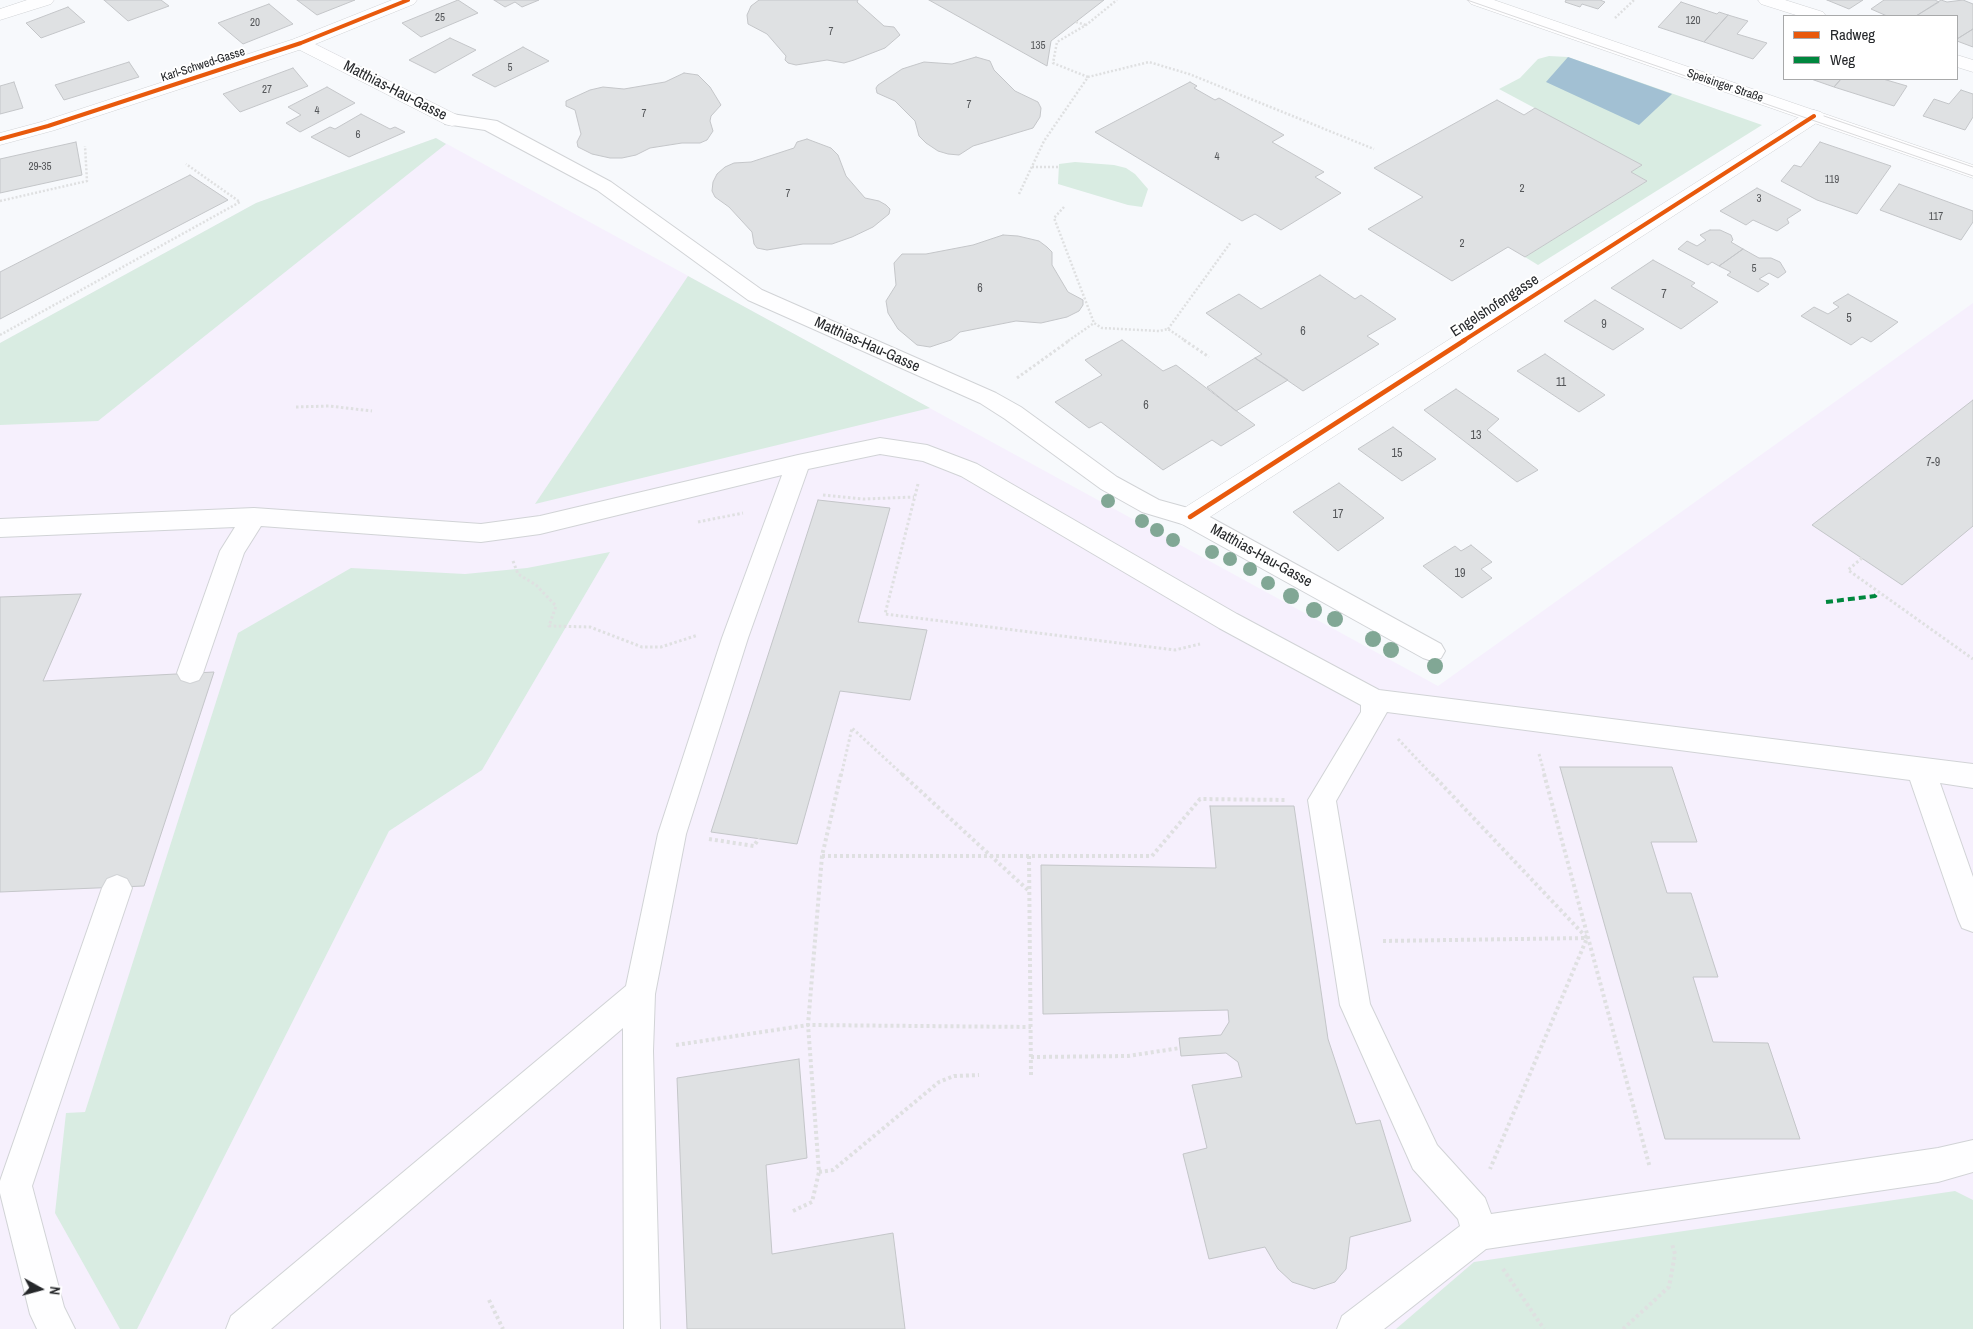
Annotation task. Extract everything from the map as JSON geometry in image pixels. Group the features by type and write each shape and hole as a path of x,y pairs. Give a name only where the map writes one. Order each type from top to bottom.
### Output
{"street":[{"path":"0,15 45,0"},
{"name":"Karl-Schwed-Gasse","path":"0,139 82,115 301,43 408,0"},
{"name":"Speisinger Straße","path":"1477,0 1973,172"},
{"path":"1767,0 1815,15"},
{"name":"Matthias-Hau-Gasse","path":"301,43 452,120"},
{"path":"1958,61 1973,66"},
{"name":"Engelshofengasse","path":"1190,517 1814,116"}],"lane":[{"name":"Matthias-Hau-Gasse","path":"452,120 490,125 604,186 755,295 988,398 1013,413 1109,484 1151,506 1190,517 1432,651"},
{"path":"0,528 254,517 480,533 540,525 798,463 880,446 927,453 969,470 1374,706 1530,720 1973,776"},
{"path":"642,1329 637,1051 640,994 672,834 736,638 798,463"},
{"path":"190,674 232,551 254,517"},
{"path":"1374,706 1322,800 1355,1005 1425,1157 1476,1221"},
{"path":"1922,770 1973,919"},
{"path":"57,1329 48,1314 15,1186 117,888"},
{"path":"244,1329 640,994"},
{"path":"1356,1329 1476,1221 1661,1207 1938,1165 1973,1156"}],"path":[{"path":"1117,0 1086,25 1057,42 1053,63 1088,77 1150,62 1188,74 1374,149"},
{"path":"1076,22 1086,25"},
{"path":"1019,194 1044,141 1088,77"},
{"path":"0,201 87,181 82,115"},
{"path":"0,335 240,202 186,164"},
{"path":"1032,167 1059,167"},
{"path":"1064,207 1054,218 1094,323 1102,328 1159,331 1168,329 1231,242"},
{"path":"988,398 1094,323"},
{"path":"1168,329 1209,357"},
{"path":"296,407 329,406 372,411"},
{"path":"927,453 885,614 1175,650 1198,645 1217,633 1228,621"},
{"path":"788,491 864,499 914,497"},
{"path":"1862,558 1848,570 1973,659"},
{"path":"513,561 518,574 536,584 556,606 549,626 590,627 642,647 661,646 704,633 736,638"},
{"path":"1374,706 1587,938"},
{"path":"1530,720 1587,938 1675,1254 1669,1287 1624,1329"},
{"path":"793,1211 812,1202 819,1172 808,1025 822,856 852,728 1030,892"},
{"path":"822,856 1152,856 1200,799 1322,800"},
{"path":"672,834 754,846 759,838"},
{"path":"1029,856 1031,1075"},
{"path":"1345,942 1587,938"},
{"path":"1544,1329 1476,1221 1587,938"},
{"path":"637,1051 808,1025 1031,1027"},
{"path":"1032,1057 1128,1056 1180,1048"},
{"path":"819,1172 833,1170 939,1082 954,1076 979,1076"},
{"path":"489,1300 503,1329"}],"shaded area":[{"path":"436,138 1438,686 1973,303 1973,1329 0,1329 0,343 256,203"}],"green space":[{"path":"1549,56 1568,57 1762,125 1538,265 1525,257 1647,181 1631,172 1641,165 1499,89 1520,78 1538,59"},
{"path":"436,138 446,144 98,421 0,425 0,343 256,203"},
{"path":"1075,162 1114,165 1126,168 1135,174 1148,189 1142,207 1128,205 1058,184 1059,164"},
{"path":"688,276 930,408 535,504"},
{"path":"610,552 482,770 389,831 137,1329 120,1329 55,1213 66,1113 85,1112 238,633 351,568 465,574 527,568"},
{"path":"1955,1191 1973,1200 1973,1329 1396,1329 1474,1262"}],"water":[{"path":"1568,57 1672,94 1639,125 1546,82"}],"building":[{"path":"104,0 161,0 169,6 128,21"},
{"path":"297,0 355,0 317,15"},
{"path":"458,0 478,13 421,37 402,23"},
{"path":"494,0 539,0 522,7 515,2 505,7"},
{"path":"759,0 858,0 857,2 884,26 894,27 900,35 885,48 844,63 827,60 796,65 785,60 786,56 767,34 748,24 747,15 751,6"},
{"path":"929,0 1104,0 1051,41 1047,66"},
{"path":"1566,0 1600,0 1605,2 1598,9 1582,4 1580,7 1565,2"},
{"path":"1827,0 1863,0 1849,9"},
{"path":"1884,0 1935,0 1939,2 1918,15 1885,15 1871,9"},
{"path":"1941,0 1947,2 1963,0 1973,4 1973,29 1958,38 1958,15 1918,15"},
{"path":"1681,2 1717,14 1719,12 1728,15 1704,42 1658,27"},
{"path":"269,4 293,24 243,44 218,23"},
{"path":"68,7 85,22 41,38 26,23"},
{"path":"1728,15 1748,21 1737,34 1767,43 1753,59 1704,42"},
{"path":"1973,29 1973,47 1958,41 1958,38"},
{"path":"450,38 476,50 435,73 409,60"},
{"path":"523,47 549,61 495,87 472,75"},
{"path":"976,57 990,61 994,70 1015,91 1038,102 1041,108 1040,117 1033,128 973,146 959,155 948,154 938,151 926,143 919,136 915,121 895,101 877,93 876,88 878,85 902,69 924,62 952,64"},
{"path":"129,62 139,77 64,100 55,85"},
{"path":"293,68 308,86 240,112 223,94"},
{"path":"684,73 698,75 710,87 721,105 711,116 710,121 713,131 707,140 700,143 682,143 650,148 636,155 622,158 610,158 592,154 578,147 577,142 581,134 575,110 566,106 566,101 590,90 603,87 624,89 665,82"},
{"path":"1814,80 1840,80 1834,87"},
{"path":"1840,80 1886,80 1907,86 1894,106 1834,87"},
{"path":"14,82 23,108 0,114 0,86"},
{"path":"1190,82 1197,86 1194,88 1215,100 1219,98 1284,135 1272,142 1324,172 1315,177 1341,193 1281,230 1255,214 1242,221 1095,132"},
{"path":"327,87 355,103 300,132 286,123 301,115 288,107"},
{"path":"1961,90 1973,94 1973,117 1965,130 1923,116 1934,99 1949,104"},
{"path":"1497,100 1524,115 1535,108 1642,165 1631,172 1647,181 1525,257 1508,247 1452,281 1368,229 1423,197 1374,168"},
{"path":"361,114 390,129 395,127 405,132 349,157 311,137 330,127 335,129"},
{"path":"807,139 831,148 838,155 846,176 865,198 879,201 886,205 890,209 889,214 873,227 832,244 803,244 767,250 757,248 754,244 752,232 729,207 715,197 712,191 713,182 717,174 725,167 734,163 751,162 794,148 797,142"},
{"path":"76,142 82,175 0,193 0,159"},
{"path":"1820,142 1891,166 1857,214 1817,200 1781,181 1794,165 1801,167"},
{"path":"190,175 228,200 0,319 0,272"},
{"path":"1899,184 1973,211 1973,222 1961,240 1880,210"},
{"path":"1757,188 1801,210 1787,219 1789,223 1777,231 1753,220 1746,225 1720,211"},
{"path":"1710,230 1720,230 1731,235 1733,240 1731,242 1743,249 1719,266 1712,262 1708,265 1678,249 1687,241 1697,246 1706,240 1700,235"},
{"path":"1003,235 1039,241 1052,252 1052,265 1068,292 1083,300 1083,305 1079,311 1067,317 1041,323 1016,321 960,332 951,340 930,347 917,345 898,329 888,313 886,301 896,285 894,263 902,254 926,254 973,245"},
{"path":"1743,249 1759,258 1771,258 1780,262 1786,272 1778,278 1769,273 1759,279 1769,284 1758,292 1727,275 1731,272 1719,266"},
{"path":"1653,260 1695,283 1691,286 1718,302 1681,329 1611,288"},
{"path":"1320,275 1355,299 1361,295 1396,319 1367,336 1379,344 1303,391 1255,358 1262,354 1206,313 1239,294 1261,309"},
{"path":"1848,294 1898,322 1871,342 1862,337 1851,345 1801,316 1814,307 1828,314 1839,307 1833,303"},
{"path":"1595,300 1644,329 1613,350 1564,321"},
{"path":"1122,340 1163,371 1176,365 1255,425 1221,446 1212,440 1163,470 1101,422 1089,428 1055,402 1102,375 1085,360"},
{"path":"1545,354 1605,395 1579,412 1517,371"},
{"path":"1255,358 1288,380 1236,411 1207,387"},
{"path":"1456,389 1499,419 1487,430 1538,470 1517,482 1424,410"},
{"path":"1973,400 1973,526 1902,585 1812,525"},
{"path":"1393,427 1436,459 1402,481 1358,449"},
{"path":"1339,483 1384,518 1338,551 1293,512"},
{"path":"818,500 890,508 858,622 927,630 910,700 840,691 797,844 711,832"},
{"path":"1471,545 1492,562 1481,569 1492,578 1462,598 1423,566 1455,546 1461,551"},
{"path":"81,594 43,681 214,672 144,886 0,892 0,597"},
{"path":"1560,767 1672,767 1697,842 1651,842 1667,893 1691,893 1718,977 1693,977 1713,1042 1768,1043 1800,1139 1665,1139"},
{"path":"1210,806 1294,806 1328,1039 1356,1124 1380,1120 1411,1221 1350,1237 1346,1269 1335,1282 1314,1289 1292,1282 1278,1269 1265,1247 1209,1259 1183,1154 1207,1148 1192,1085 1242,1077 1238,1062 1226,1053 1181,1056 1179,1038 1221,1035 1229,1022 1228,1010 1043,1014 1041,865 1216,868"},
{"path":"799,1059 807,1158 766,1165 772,1254 893,1233 905,1329 687,1329 677,1078"}],"tram line":[{"path":"1467,0 1973,176"},
{"path":"1824,116 1973,167"}],"marked path":[{"path":"1826,602 1875,596 1878,592"}],"cycle path":[{"path":"0,139 48,126 301,43 408,0"},
{"path":"1190,517 1814,116"}]}
